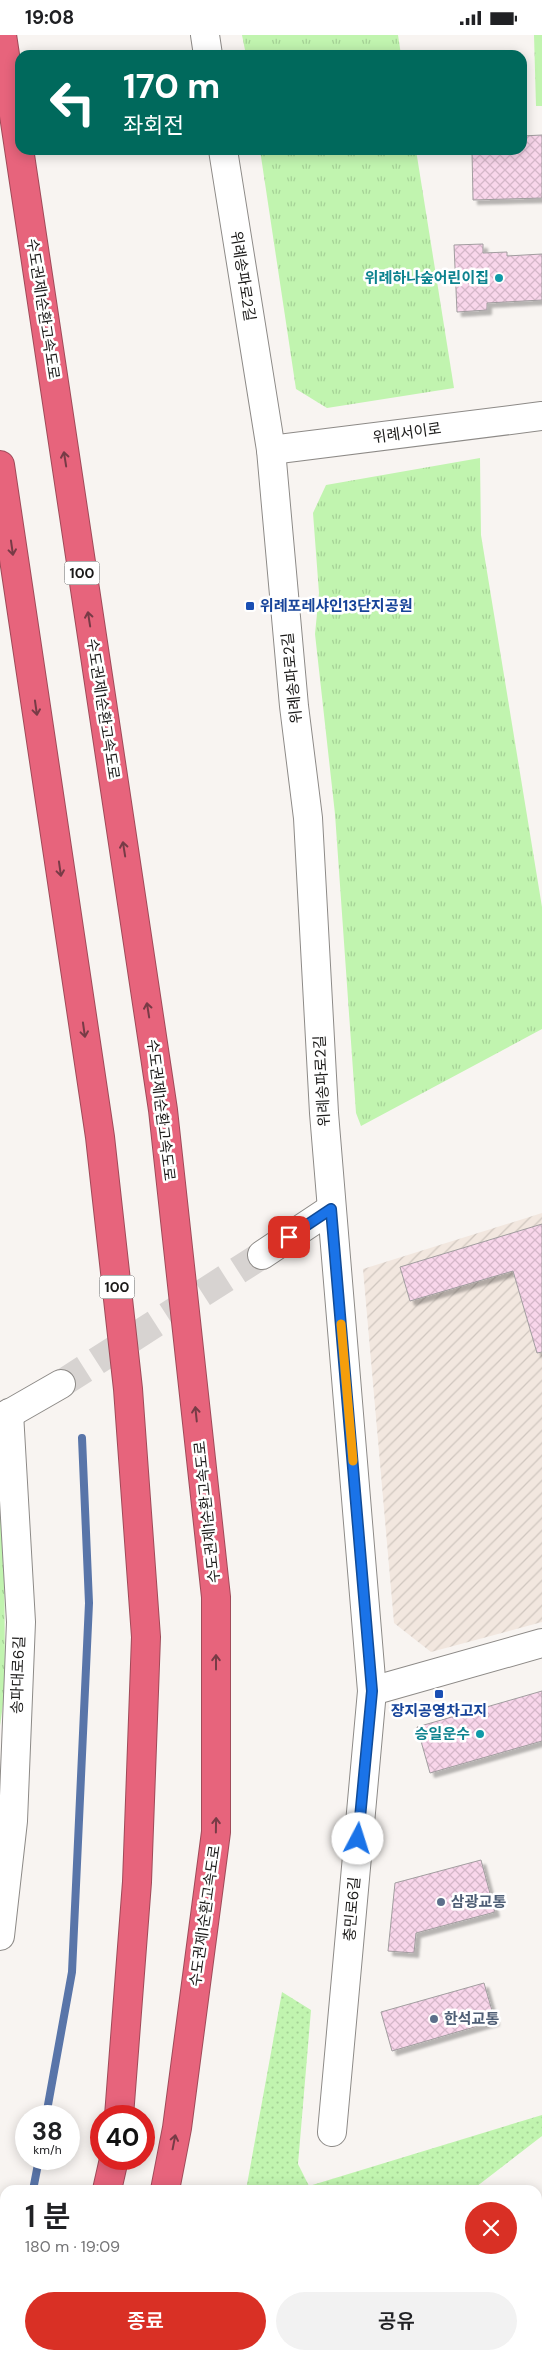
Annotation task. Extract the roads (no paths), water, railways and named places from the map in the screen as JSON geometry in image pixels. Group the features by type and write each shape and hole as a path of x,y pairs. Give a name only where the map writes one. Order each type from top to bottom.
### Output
{"highway":[{"name":"수도권제1순환고속도로","path":"2,35 15,122"},
{"name":"수도권제1순환고속도로","path":"20,155 162,1110 216,1597 216,1832 177,2128 167,2185"},
{"name":"100","path":"0,465 100,1137 130,1418 146,1637 137,1882 120,2105"},
{"path":"108,2185 112,2170"}],"street":[{"path":"205,35 207,50"},
{"name":"위례송파로2길","path":"224,155 271,450 294,706 308,818 331,1209"},
{"name":"위례서이로","path":"271,450 542,416"},
{"path":"262,1255 331,1209"},
{"name":"충민로6길","path":"331,1209 372,1691 332,2132"},
{"path":"4,1416 60,1384"},
{"name":"송파대로6길","path":"0,1936 12,1821 21,1622 4,1416"},
{"path":"372,1691 542,1643"}],"waterway":[{"path":"48,2105 72,1972 89,1603 82,1438"},
{"path":"34,2185 37,2170"}],"tunnel":[{"path":"61,1384 262,1255"}],"place":[{"name":"위례하나숲어린이집","path":"499,278"},
{"name":"위례포레샤인13단지공원","path":"250,606"},
{"name":"장지공영차고지","path":"439,1694"},
{"name":"승일운수","path":"480,1734"},
{"name":"삼광교통","path":"441,1902"},
{"name":"한석교통","path":"434,2019"}]}
